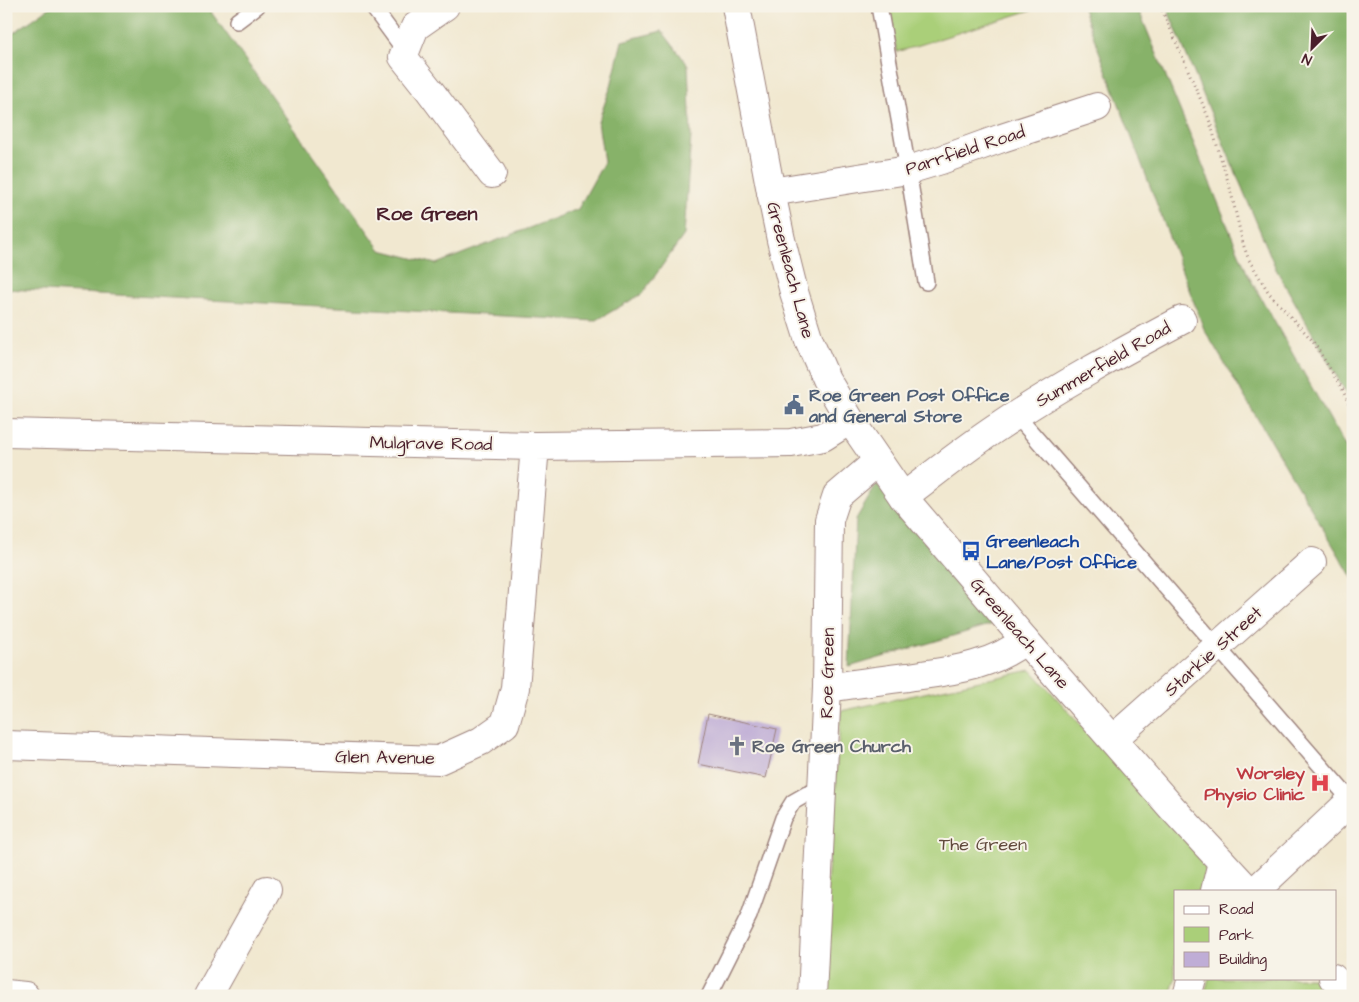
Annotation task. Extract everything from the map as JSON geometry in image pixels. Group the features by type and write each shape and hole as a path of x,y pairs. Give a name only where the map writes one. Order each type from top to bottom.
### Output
{"street":[{"path":"445,6 415,27 403,57 430,90 492,174"},
{"name":"Greenleach Lane","path":"736,6 781,240 794,292 809,340 826,379 850,420 903,497 1172,808 1248,890"},
{"name":"Parrfield Road","path":"771,192 908,170 1098,107"},
{"name":"Summerfield Road","path":"903,497 1016,415 1069,382 1182,320"},
{"name":"Mulgrave Road","path":"6,433 535,446 791,443 823,437 850,420"},
{"name":"Glen Avenue","path":"6,745 439,760 481,741 505,724 514,688 535,446"},
{"name":"Roe Green","path":"812,996 827,688 829,520 837,496 878,461"},
{"name":"Starkie Street","path":"1113,739 1312,562"},
{"path":"827,688 971,666 992,660 1013,650 1025,640"},
{"path":"1256,890 1352,801"},
{"path":"1215,890 1222,862"},
{"path":"208,996 267,890"},
{"path":"1187,996 1191,980"},
{"path":"1335,980 1351,996"},
{"path":"6,994 25,996"}],"lane":[{"path":"237,22 258,6"},
{"path":"372,6 405,51"},
{"path":"879,6 926,282"},
{"path":"1016,415 1352,801"},
{"path":"709,996 749,916 783,818 792,802 822,789"}],"path":[{"path":"1160,6 1209,119 1249,260 1270,293 1312,340 1343,390 1353,415"}],"green space":[{"path":"52,6 218,6 211,12 381,250 436,264 578,209 604,162 598,122 611,86 622,41 662,31 688,65 691,136 684,235 642,294 595,321 6,289 6,38"},
{"path":"887,6 1044,6 897,52"},
{"path":"1082,6 1137,6 1248,275 1353,460 1353,579 1204,329"},
{"path":"1166,6 1344,6 1353,20 1353,405 1276,269"},
{"path":"877,484 993,624 849,667 856,519"},
{"name":"The Green","path":"1031,670 1207,864 1200,890 1174,890 1174,980 1170,996 818,996 841,711"},
{"path":"1208,980 1317,980 1334,996 1204,996"}],"building":[{"name":"Roe Green Church","path":"708,714 777,729 766,778 698,764"}],"place":[{"name":"Roe Green Post Office and General Store","path":"794,405"},
{"name":"Greenleach Lane/Post Office","path":"971,551"},
{"name":"Roe Green Church","path":"737,746"},
{"name":"Worsley Physio Clinic","path":"1320,783"}],"district":[{"name":"Roe Green","path":"427,213"}]}
